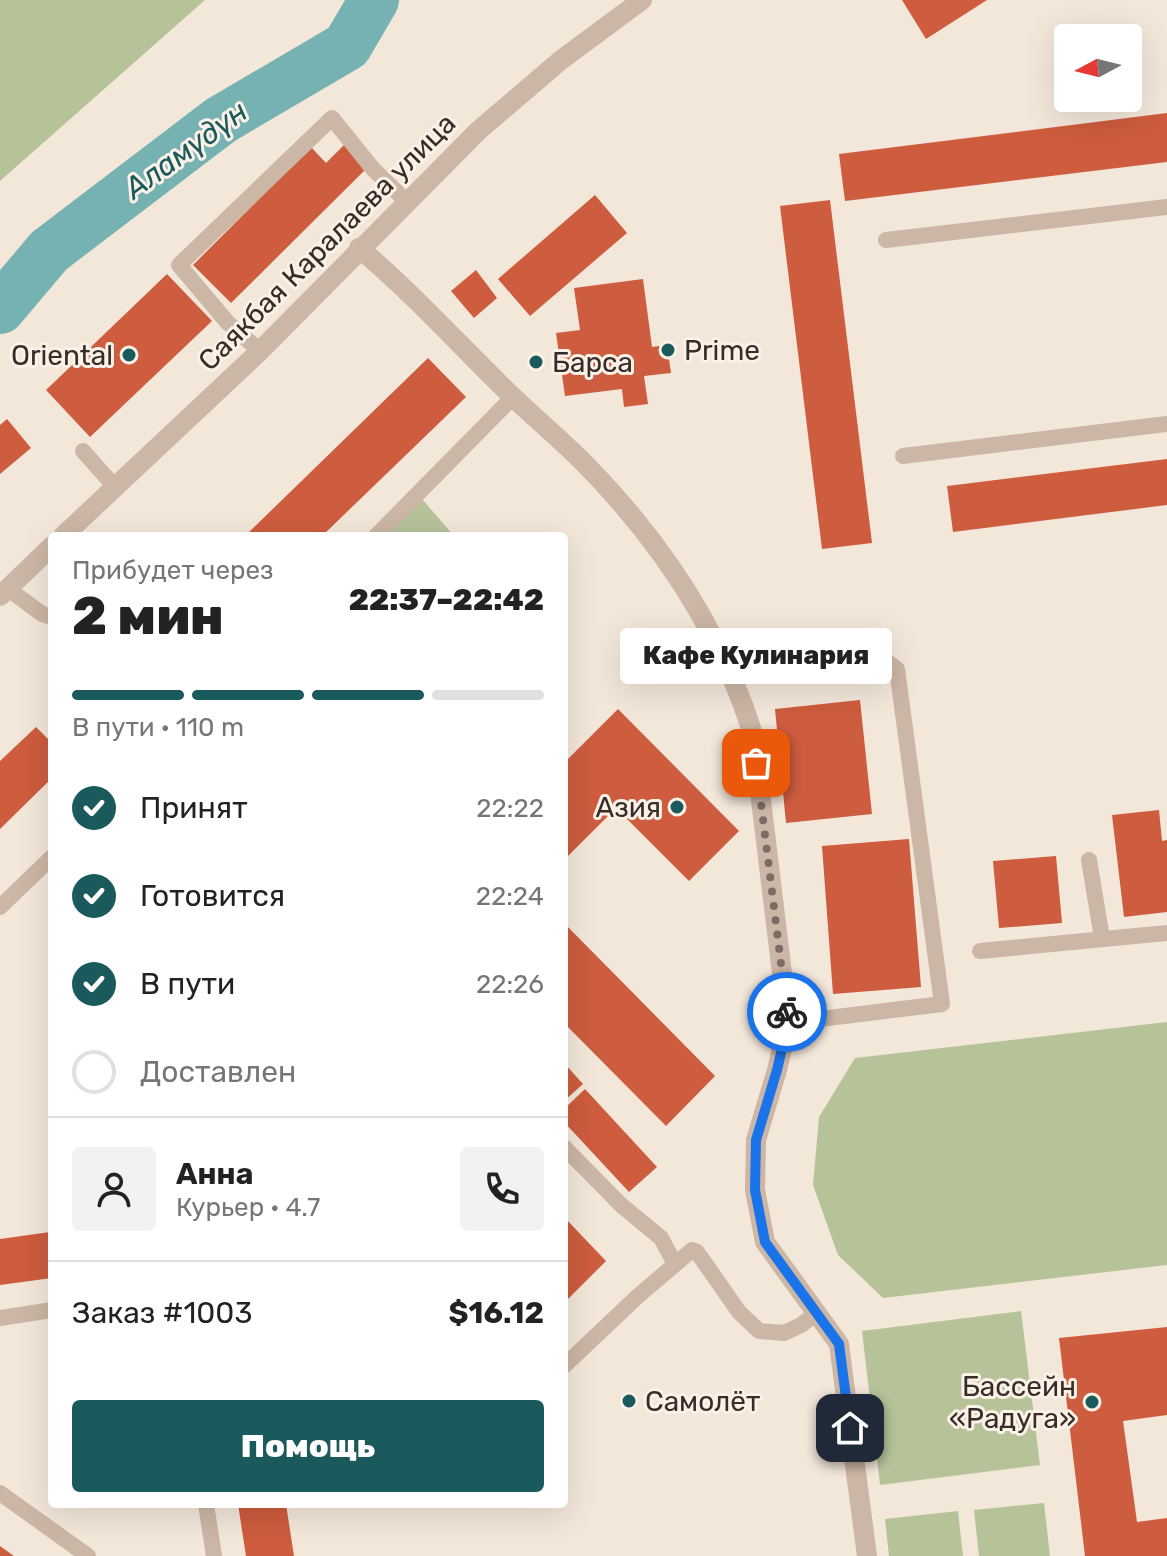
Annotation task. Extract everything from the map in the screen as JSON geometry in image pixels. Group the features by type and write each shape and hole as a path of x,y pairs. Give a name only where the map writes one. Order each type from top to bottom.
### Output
{"street":[{"name":"Саякбая Каралаева улица","path":"67,532 260,351 359,248 490,121 561,60 642,0"},
{"path":"359,248 395,278 513,397 584,463 636,520 685,585 729,668 753,734 788,1023 756,1140 755,1190 765,1242 839,1344 867,1556"},
{"path":"4,592 48,550"}],"lane":[{"path":"260,351 228,323 179,265 332,118 373,169 407,202"},
{"path":"886,240 1167,207"},
{"path":"380,532 513,397"},
{"path":"903,456 1167,424"},
{"path":"83,451 115,487"},
{"path":"4,592 48,616"},
{"path":"729,668 782,652 872,650 897,669 942,1004 788,1023"},
{"path":"1089,860 1102,938"},
{"path":"0,907 48,861"},
{"path":"980,951 1167,933"},
{"path":"568,1151 621,1205 661,1238 675,1264"},
{"path":"568,1362 692,1250 739,1312 759,1331 784,1333 817,1313"},
{"path":"0,1318 48,1311"},
{"path":"0,1493 88,1556"},
{"path":"207,1508 214,1556"}],"green space":[{"path":"0,0 205,0 0,181"},
{"path":"422,499 451,532 390,532"},
{"path":"1167,1022 1167,1265 883,1298 838,1255 813,1185 819,1117 855,1058"},
{"path":"1021,1311 1040,1465 880,1485 862,1331"},
{"path":"1044,1503 1050,1556 979,1556 974,1510"},
{"path":"958,1511 963,1556 889,1556 885,1519"}],"building":[{"path":"902,0 987,0 926,39"},
{"path":"1167,113 1167,162 845,201 839,154"},
{"path":"345,144 368,167 231,303 193,265 311,147 326,163"},
{"path":"595,195 627,233 530,316 498,279"},
{"path":"830,200 872,543 822,549 780,206"},
{"path":"476,270 497,298 474,318 451,291"},
{"name":"Oriental","path":"167,274 212,321 90,437 46,390"},
{"path":"643,279 652,347 667,345 671,373 644,376 648,404 624,407 622,389 565,396 556,333 580,330 574,288"},
{"path":"428,358 466,397 326,532 249,532"},
{"path":"7,419 31,448 0,474 0,425"},
{"path":"1167,459 1167,505 953,532 947,486"},
{"path":"860,700 872,814 786,823 775,709"},
{"path":"618,709 739,831 689,881 616,808 568,856 568,759"},
{"path":"36,727 48,739 48,782 0,829 0,761"},
{"path":"1159,810 1162,841 1167,840 1167,912 1124,917 1112,815"},
{"path":"909,839 921,987 833,994 822,846"},
{"path":"1056,856 1062,923 999,928 993,861"},
{"path":"568,927 715,1076 666,1126 568,1027"},
{"path":"568,1067 583,1084 568,1097"},
{"path":"585,1089 657,1167 629,1192 568,1126 568,1105"},
{"path":"568,1221 606,1261 568,1299"},
{"path":"48,1232 48,1279 0,1285 0,1239"},
{"path":"1167,1327 1167,1415 1123,1421 1137,1522 1167,1518 1167,1556 1085,1556 1059,1338"},
{"path":"239,1508 287,1508 294,1556 246,1556"},
{"path":"0,1546 14,1556 0,1556"}],"waterway":[{"name":"Аламүдүн","path":"0,309 49,251 221,120 347,46 374,0"}],"way so far":[{"path":"756,763 787,1012"}],"place":[{"name":"Prime","path":"668,350"},
{"name":"Oriental","path":"129,355"},
{"name":"Барса","path":"536,362"},
{"name":"Кафе Кулинария","path":"756,763"},
{"name":"Азия","path":"677,807"},
{"name":"Самолёт","path":"629,1401"},
{"name":"Бассейн «Радуга»","path":"1092,1402"}],"route":[{"path":"787,1012 788,1023 777,1070 756,1140 755,1190 765,1242 839,1344 850,1428"}]}
